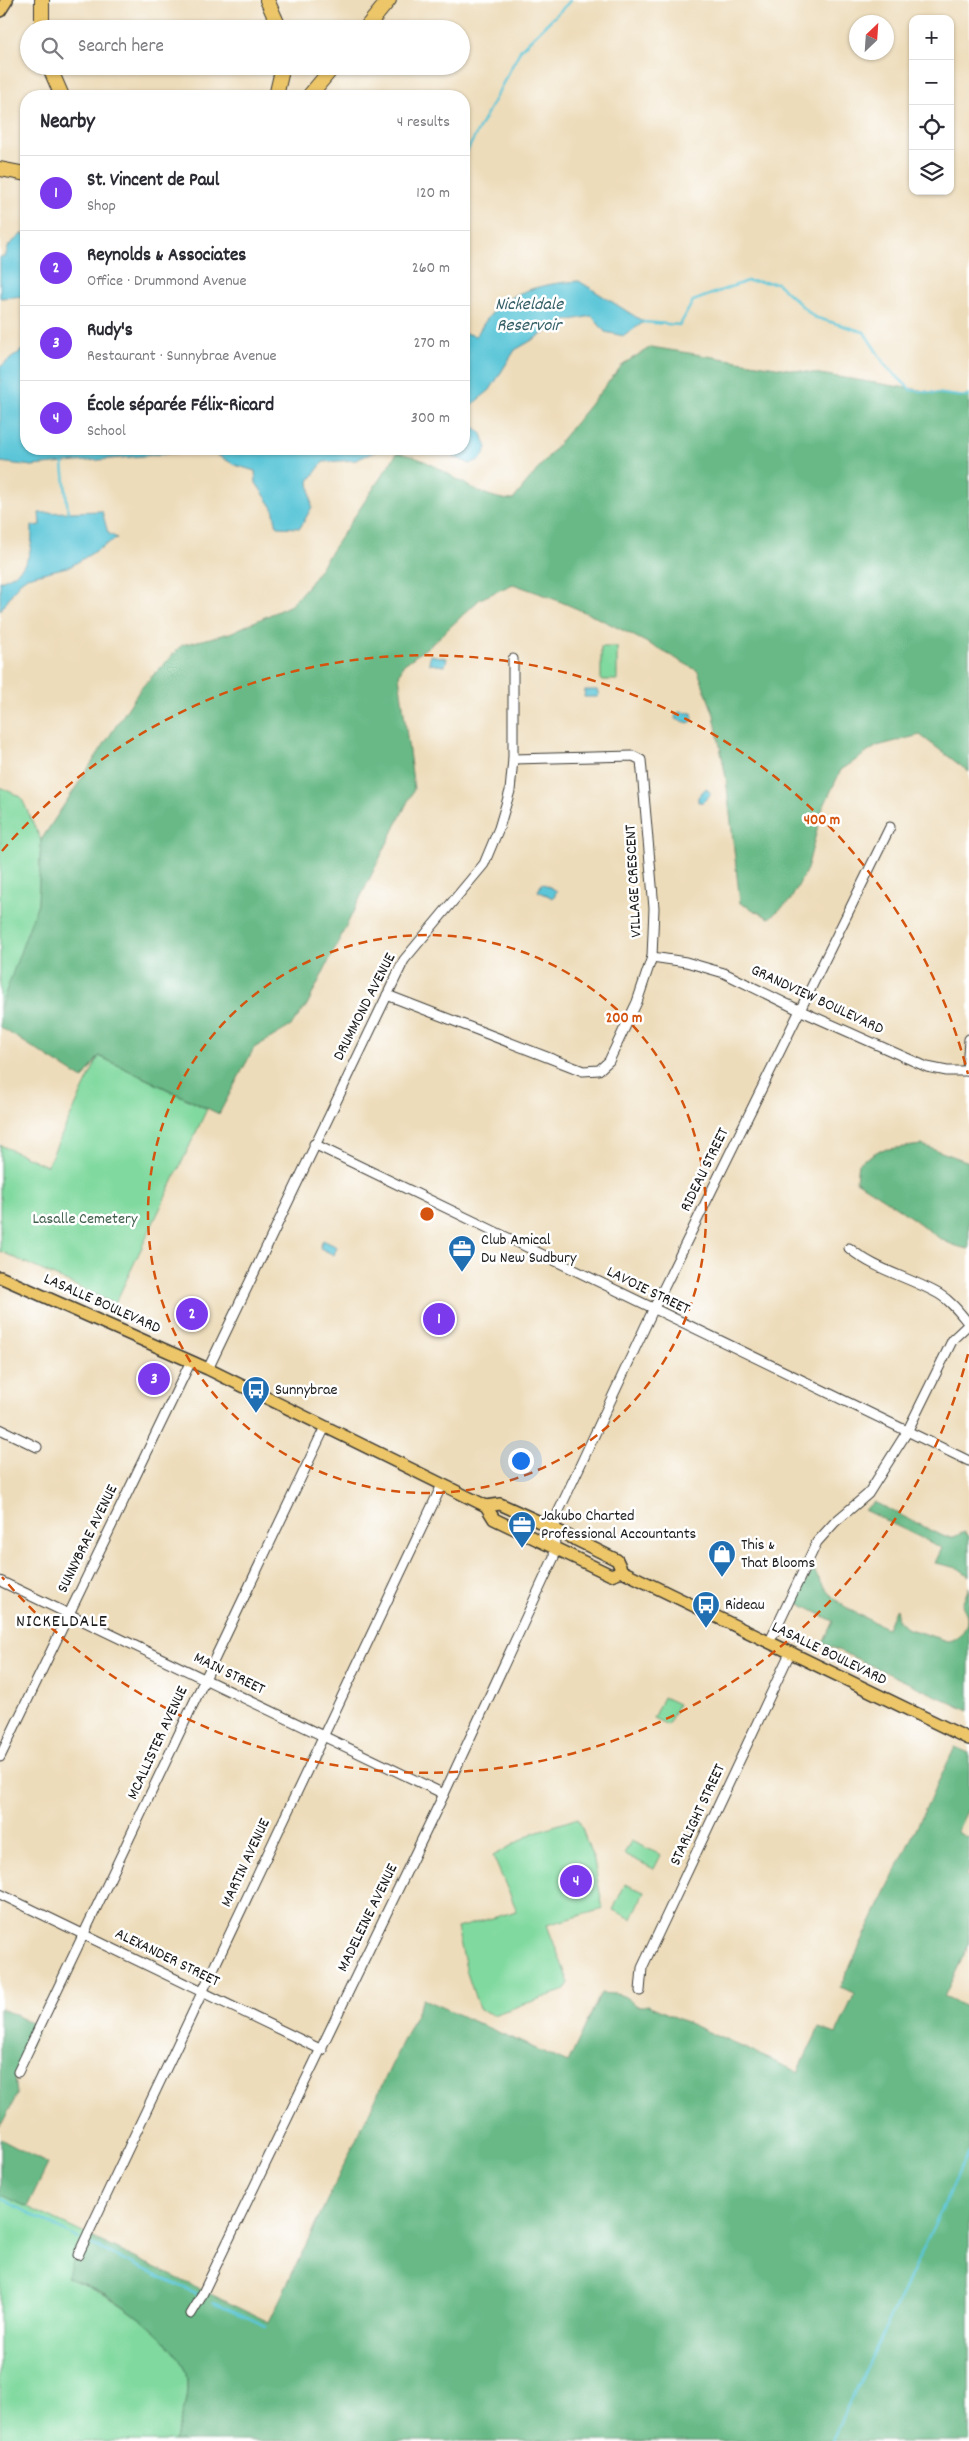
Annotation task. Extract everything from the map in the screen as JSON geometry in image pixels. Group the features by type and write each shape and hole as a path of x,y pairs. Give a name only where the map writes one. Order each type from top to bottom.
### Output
{"highway":[{"path":"42,0 42,20"},
{"path":"267,0 276,20"},
{"path":"372,20 389,0"},
{"path":"53,75 59,90"},
{"path":"277,90 281,75"},
{"path":"313,90 326,75"},
{"path":"0,169 20,173"}],"main road":[{"path":"0,11 7,0"},
{"name":"LASALLE BOULEVARD","path":"0,1277 208,1369 486,1506 500,1504 555,1530 617,1560 622,1571 969,1739"},
{"name":"LASALLE BOULEVARD","path":"486,1506 494,1520 611,1575 622,1571"}],"street":[{"name":"DRUMMOND AVENUE","path":"208,1369 314,1144 404,960 484,864 499,828 510,791 513,759 513,659"},
{"name":"VILLAGE CRESCENT","path":"387,995 583,1071 598,1070 609,1062 637,1002 652,956 654,906 641,760 633,756 513,759"},
{"name":"RIDEAU STREET","path":"555,1530 556,1517 653,1310 890,827"},
{"name":"GRANDVIEW BOULEVARD","path":"652,956 686,962 724,973 800,1010 927,1067 947,1071 968,1071"},
{"path":"968,1071 969,1039"},
{"name":"LAVOIE STREET","path":"314,1144 969,1462"},
{"path":"769,1643 817,1542 835,1522 868,1494 907,1432 953,1339 969,1324 959,1311 939,1294 861,1258 849,1248"},
{"name":"SUNNYBRAE AVENUE","path":"0,1757 191,1361"},
{"name":"MCALLISTER AVENUE","path":"18,2072 325,1427"},
{"path":"0,1429 37,1447"},
{"name":"MARTIN AVENUE","path":"78,2255 442,1485"},
{"name":"MADELEINE AVENUE","path":"190,2314 200,2299 322,2050 444,1794 554,1557 555,1530"},
{"name":"MAIN STREET","path":"0,1581 444,1794"},
{"name":"STARLIGHT STREET","path":"640,1991 642,1968 790,1653"},
{"name":"ALEXANDER STREET","path":"0,1894 322,2050"}],"green space":[{"path":"651,347 963,397 969,395 969,772 920,735 877,746 841,770 822,810 807,869 790,901 769,918 740,903 726,778 714,715 698,671 607,623 561,602 513,584 480,599 433,643 403,665 399,676 414,789 307,1005 291,1026 254,1048 219,1114 99,1056 83,1079 0,1027 0,1008 38,903 41,840 141,688 182,645 230,633 291,605 310,583 396,455 412,456 427,462 483,493 513,500 623,364"},
{"path":"601,647 617,647 617,680 601,680"},
{"path":"0,787 21,797 41,840 38,903 17,970 0,1009"},
{"name":"Lasalle Cemetery","path":"99,1056 207,1109 115,1304 0,1251 0,1145 47,1166"},
{"path":"922,1145 969,1162 969,1249 938,1237 856,1181 858,1163 880,1150"},
{"path":"874,1502 945,1537 954,1537 964,1532 969,1536 969,1576 958,1568 935,1563 942,1548 864,1510"},
{"path":"813,1569 828,1592 841,1604 856,1613 887,1628 896,1608 898,1621 906,1628 947,1641 955,1639 962,1634 966,1626 967,1615 962,1605 969,1587 969,1711 823,1643 833,1621 796,1602"},
{"path":"663,1697 678,1704 668,1725 653,1718"},
{"path":"955,1747 969,1753 969,1807 957,1832 969,1838 969,1869 966,1877 969,1878 969,1944 944,1997 969,2008 969,2441 173,2441 185,2404 187,2381 184,2369 177,2356 167,2344 142,2320 105,2294 66,2277 87,2235 269,2322 423,1999 568,2063 601,1993 618,1994 636,2005 648,2005 798,2072 819,2028 836,2034 855,1993 840,1987"},
{"path":"578,1818 594,1861 603,1909 547,1925 569,1983 565,1990 493,2015 479,2009 467,1973 457,1928 517,1911 493,1856 535,1832"},
{"path":"631,1841 661,1855 654,1869 624,1854"},
{"path":"625,1884 644,1892 632,1919 613,1910"},
{"path":"0,2008 39,2027 15,2076 17,2095 0,2127"},
{"path":"0,2139 48,2164 27,2207 0,2194"},
{"path":"0,2194 87,2235 67,2277 91,2287 129,2310 155,2332 177,2356 184,2369 187,2389 179,2427 173,2441 0,2441"}],"water":[{"path":"20,236 20,296 0,298 0,257 5,257 9,245"},
{"name":"Nickeldale Reservoir","path":"579,281 644,322 624,336 605,332 592,316 565,321 515,350 490,390 470,406 470,334 476,336 488,318 500,305 510,298 532,289 556,283"},
{"path":"20,352 20,455 153,455 32,466 0,462 0,367"},
{"path":"470,423 482,434 487,448 481,459 470,464 449,455 470,455"},
{"path":"217,455 367,455 356,460 323,462 309,481 312,507 300,528 277,527 273,508 256,483 255,471 235,465"},
{"path":"102,511 108,533 117,538 71,566 27,577 19,583 0,611 0,581 17,572 27,560 30,553 32,526 40,525 39,513"},
{"path":"430,655 447,658 445,666 429,664"},
{"path":"585,690 597,690 599,695 597,697 584,697"},
{"path":"680,712 692,713 693,720 689,723 675,719 676,714"},
{"path":"706,788 711,794 703,802 698,802 698,797"},
{"path":"542,883 557,891 553,898 538,891"},
{"path":"323,1240 337,1247 334,1255 320,1248"}],"waterway":[{"path":"470,146 521,49 571,0"},
{"path":"643,322 680,325 693,301 747,281 777,283 814,317 864,332 886,366 911,390 966,397 969,395"},
{"path":"63,464 68,512"},
{"path":"832,2441 969,2152"},
{"path":"0,2198 79,2239"},
{"path":"93,2245 197,2294"},
{"path":"214,2302 266,2326"}],"place":[{"name":"Club Amical Du New Sudbury","path":"462,1273"},
{"name":"Reynolds & Associates","path":"192,1314"},
{"name":"St. Vincent de Paul","path":"439,1319"},
{"name":"Rudy's","path":"154,1379"},
{"name":"Sunnybrae","path":"256,1414"},
{"name":"Jakubo Charted Professional Accountants","path":"522,1549"},
{"name":"This & That Blooms","path":"722,1578"},
{"name":"Rideau","path":"706,1629"},
{"name":"École séparée Félix-Ricard","path":"576,1881"}],"district":[{"name":"NICKELDALE","path":"62,1622"}]}
